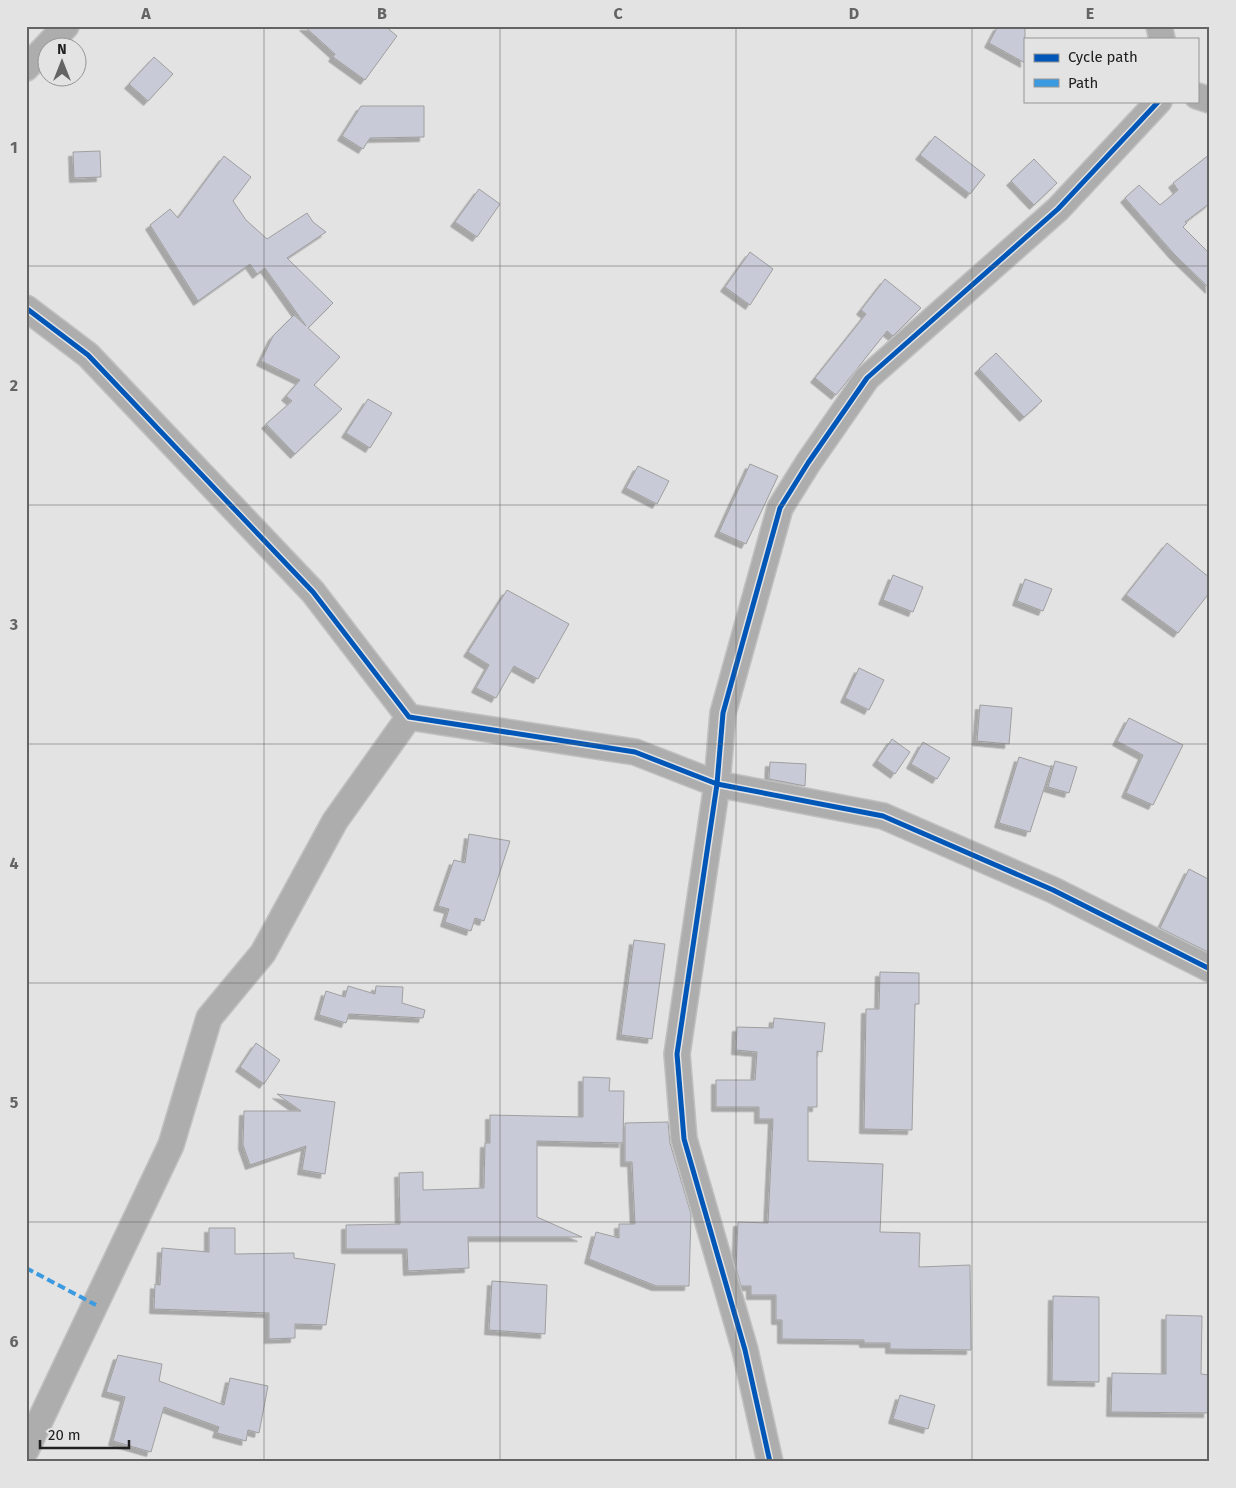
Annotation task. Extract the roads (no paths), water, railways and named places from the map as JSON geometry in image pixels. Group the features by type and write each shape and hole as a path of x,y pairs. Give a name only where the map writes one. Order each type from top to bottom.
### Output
{"street":[{"path":"26,68 66,26"},
{"path":"1198,96 1210,100"},
{"path":"770,1462 745,1350 684,1139 676,1054 717,784 723,713 780,508 808,463 867,378 1058,209 1158,102"},
{"path":"26,308 88,355 313,592 409,717 635,752 717,784 883,816 1053,890 1210,969"},
{"path":"26,1450 171,1145 209,1018 263,953 335,821 409,717"}]}
